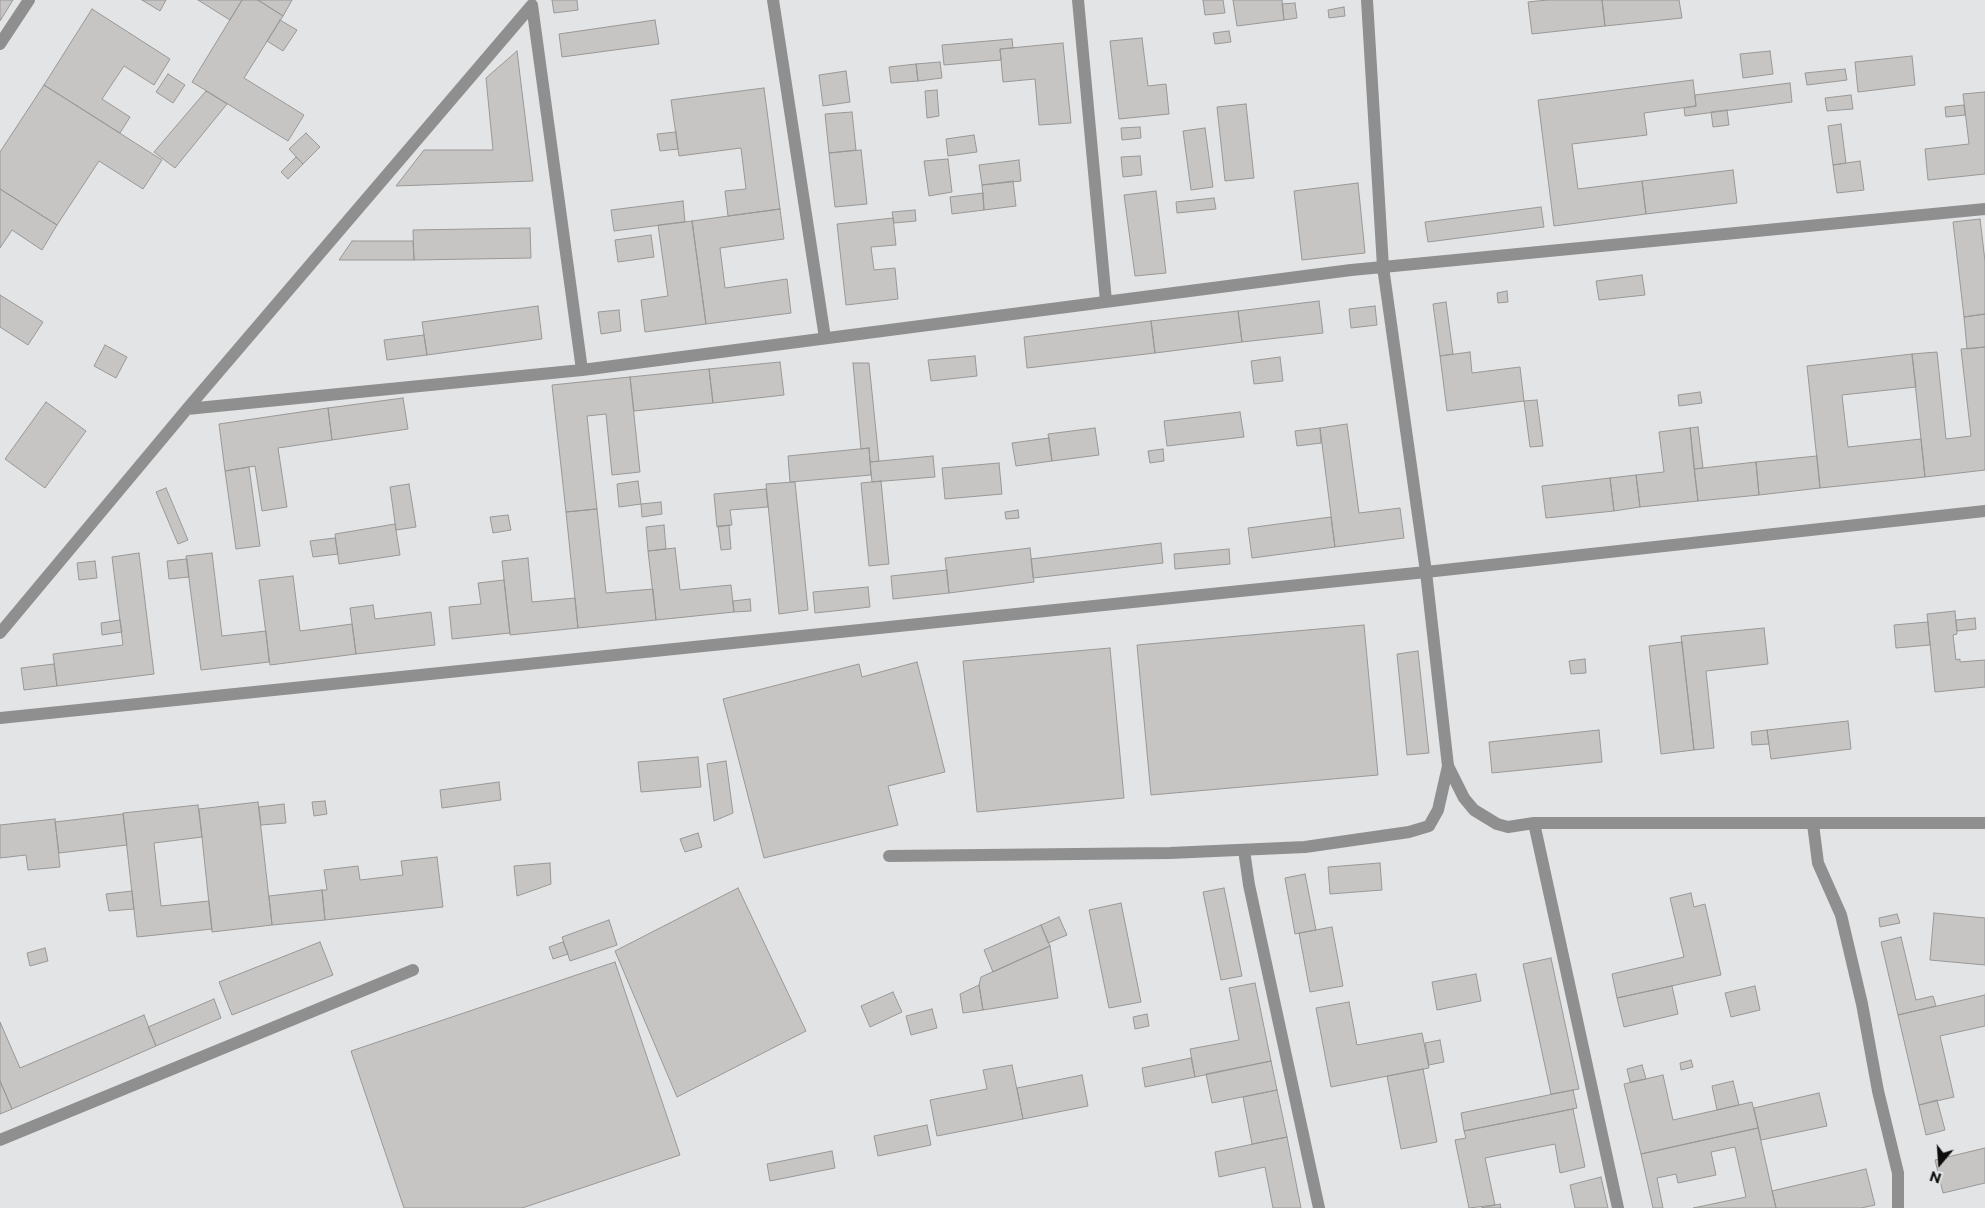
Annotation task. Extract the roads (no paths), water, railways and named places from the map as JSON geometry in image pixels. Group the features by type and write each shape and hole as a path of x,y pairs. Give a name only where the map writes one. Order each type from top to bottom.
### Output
{"street":[{"path":"0,44 28,0"},
{"path":"773,0 825,338"},
{"path":"1078,0 1106,302"},
{"path":"889,856 1170,853 1305,847 1409,832 1429,826 1438,810 1448,766 1426,572 1383,267 1367,0"},
{"path":"0,633 187,409 532,5 582,370"},
{"path":"187,409 582,370 1383,267 1985,209"},
{"path":"0,718 1426,572 1985,511"},
{"path":"1448,766 1464,798 1474,810 1497,824 1508,827 1534,823 1985,823"},
{"path":"1534,823 1618,1208"},
{"path":"1813,824 1818,863 1840,915 1862,1004 1878,1091 1898,1173 1898,1208"},
{"path":"1244,850 1251,894 1319,1208"},
{"path":"0,1140 413,970"}]}
